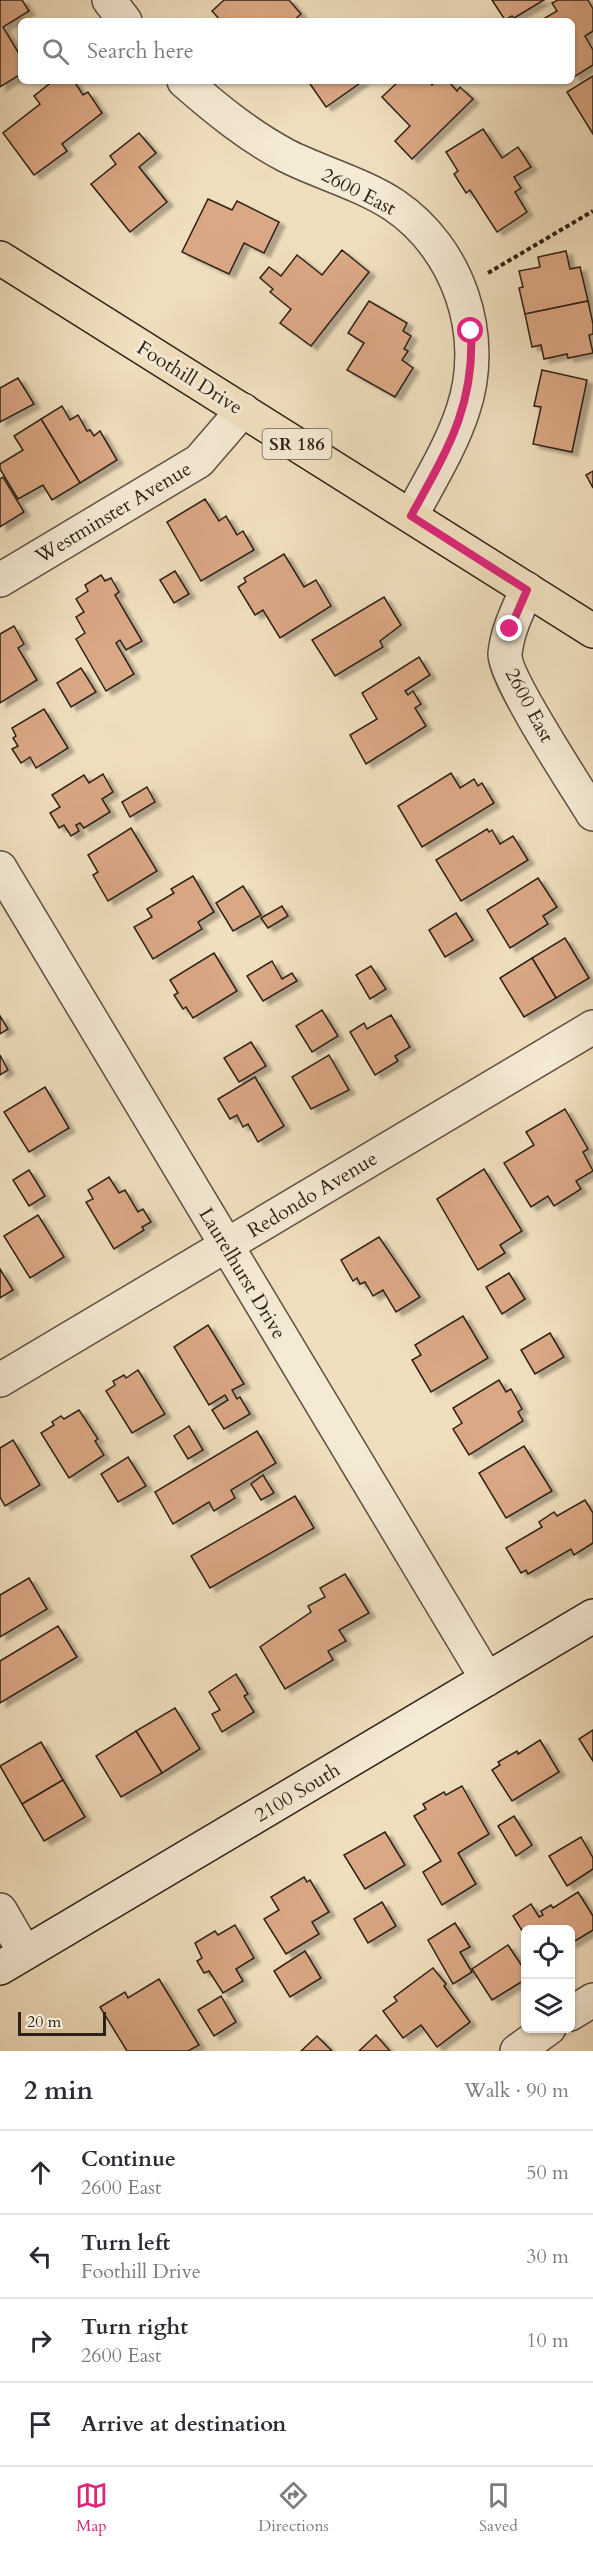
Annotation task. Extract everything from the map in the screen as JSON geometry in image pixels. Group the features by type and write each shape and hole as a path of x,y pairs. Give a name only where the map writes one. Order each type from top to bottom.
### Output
{"main road":[{"name":"Foothill Drive","path":"0,258 593,631"}],"street":[{"path":"109,0 123,18"},
{"name":"2600 East","path":"188,84 251,135 286,156 393,205 420,226 439,249 454,275 465,303 471,331 470,384 464,409 453,436 411,516"},
{"name":"Westminster Avenue","path":"0,579 192,466 205,455 243,410"},
{"name":"2600 East","path":"527,590 510,629 505,657 507,667 518,690 593,814"},
{"name":"Laurelhurst Drive","path":"0,868 487,1679"},
{"name":"Redondo Avenue","path":"0,1380 593,1027"},
{"name":"2100 South","path":"13,1960 593,1616"},
{"path":"0,1910 13,1960"},
{"path":"575,2011 593,2000"},
{"path":"517,2051 542,2033"}],"path":[{"path":"488,273 593,211"}],"building":[{"path":"0,0 22,0 29,11 3,27 18,52 18,76 0,87"},
{"path":"224,0 289,0 301,14 296,18 218,18 212,11"},
{"path":"492,0 544,0 514,18 512,16 504,18"},
{"path":"558,0 588,0 593,9 593,31 585,36 593,50 593,65 575,76 575,18 545,18 557,11 552,3"},
{"path":"593,76 593,134 567,92"},
{"path":"49,84 76,84 83,95 88,92 102,113 62,144 67,151 34,175 3,133 40,104 34,96"},
{"path":"310,84 359,84 326,107"},
{"path":"396,84 451,84 457,91 460,87 473,99 412,159 395,141 410,126 382,97"},
{"path":"483,129 502,158 518,147 531,167 514,177 521,188 515,192 527,212 497,232 470,190 466,193 454,174 458,171 446,152"},
{"path":"139,133 156,153 139,167 167,202 130,232 91,184 116,164 110,156"},
{"path":"208,199 232,210 237,201 279,222 264,253 244,243 229,274 182,252"},
{"path":"342,250 369,272 311,346 280,323 291,309 270,292 273,289 260,278 269,267 281,276 297,255 322,275"},
{"path":"566,251 570,269 580,267 588,301 525,314 519,288 523,287 519,271 540,267 538,257"},
{"path":"369,301 407,323 403,331 411,336 404,349 408,351 402,360 413,368 395,397 347,370 364,343 348,333"},
{"path":"588,301 593,324 593,334 589,335 593,353 568,358 567,354 544,359 541,345 532,347 525,314"},
{"path":"542,370 587,380 572,452 533,444 541,407 534,406"},
{"path":"18,378 34,404 0,422 0,388"},
{"path":"62,406 70,420 78,415 87,431 90,430 94,436 100,431 117,460 80,483 41,419"},
{"path":"41,419 80,483 52,500 43,485 18,499 0,469 0,464 23,450 14,436"},
{"path":"593,471 593,488 586,475"},
{"path":"3,477 24,512 0,527 0,479"},
{"path":"205,499 219,521 226,516 237,535 243,531 254,550 201,581 167,522"},
{"path":"284,554 304,587 316,580 331,606 280,638 263,610 255,615 238,587 246,582 244,578"},
{"path":"175,571 189,594 174,603 160,580"},
{"path":"101,575 105,581 111,578 119,592 115,595 142,641 126,650 120,640 116,643 134,674 106,691 76,639 85,633 76,617 84,612 76,599 88,591 85,585"},
{"path":"384,597 401,625 380,641 383,647 335,676 312,640"},
{"path":"14,626 24,644 18,648 37,680 0,703 0,634"},
{"path":"419,657 430,675 405,691 408,695 413,691 421,704 415,708 426,726 366,764 350,735 377,719 362,693"},
{"path":"81,668 96,692 71,707 57,683"},
{"path":"44,709 68,748 36,768 30,757 21,763 12,749 18,746 13,738 16,736 12,728"},
{"path":"451,773 460,788 474,779 478,786 482,783 494,803 422,847 398,806"},
{"path":"103,774 113,792 102,799 110,812 84,828 80,823 76,825 79,831 71,836 64,825 59,828 50,813 60,807 52,795 84,775 89,783"},
{"path":"147,787 155,802 130,817 122,802"},
{"path":"131,828 157,871 108,901 93,875 98,872 88,855"},
{"path":"487,829 489,832 492,830 500,844 513,836 528,860 461,901 436,860"},
{"path":"193,876 214,912 198,922 202,929 153,959 134,927 152,917 147,909 174,893 171,889"},
{"path":"538,878 557,907 543,916 548,924 510,948 487,910"},
{"path":"243,886 261,915 233,931 216,903"},
{"path":"282,906 288,916 268,928 261,918"},
{"path":"456,913 473,940 445,957 429,930"},
{"path":"565,938 589,978 556,998 532,958"},
{"path":"214,953 237,991 193,1018 186,1007 183,1009 174,995 178,993 170,980"},
{"path":"532,958 556,998 524,1017 500,978"},
{"path":"272,961 282,979 292,973 297,981 263,1001 247,976"},
{"path":"371,966 386,989 370,999 356,975"},
{"path":"322,1010 338,1036 312,1052 296,1026"},
{"path":"391,1015 410,1047 395,1056 398,1061 375,1075 350,1032 364,1023 367,1029"},
{"path":"0,1016 8,1029 0,1034"},
{"path":"251,1042 266,1066 239,1082 224,1058"},
{"path":"0,1055 8,1070 0,1075"},
{"path":"329,1055 349,1090 311,1109 292,1077"},
{"path":"255,1077 284,1126 258,1142 248,1124 243,1127 237,1115 230,1119 218,1099"},
{"path":"45,1087 69,1128 29,1152 4,1112"},
{"path":"565,1109 588,1149 583,1152 593,1171 576,1181 581,1189 554,1206 548,1196 531,1207 504,1163 534,1145 526,1132"},
{"path":"484,1169 522,1231 500,1245 505,1253 478,1270 437,1199"},
{"path":"29,1170 45,1196 29,1206 13,1180"},
{"path":"109,1177 119,1193 125,1190 138,1212 143,1209 151,1222 142,1227 144,1230 114,1249 86,1202 93,1199 88,1190"},
{"path":"38,1215 64,1257 30,1278 4,1236"},
{"path":"379,1237 420,1297 396,1312 383,1290 373,1296 365,1282 360,1284 357,1278 353,1281 341,1260"},
{"path":"0,1269 13,1290 0,1298"},
{"path":"509,1273 525,1299 502,1314 486,1287"},
{"path":"463,1316 488,1358 431,1392 412,1360 421,1355 415,1345"},
{"path":"208,1325 244,1384 232,1390 237,1399 240,1397 250,1414 224,1429 212,1410 228,1400 225,1395 209,1405 174,1347"},
{"path":"550,1333 564,1357 535,1374 521,1350"},
{"path":"138,1370 165,1414 132,1433 106,1391 115,1385 113,1381 124,1375 126,1378"},
{"path":"499,1380 506,1392 511,1389 522,1409 518,1412 523,1421 469,1455 453,1429 462,1423 453,1408"},
{"path":"79,1410 98,1439 95,1441 104,1455 69,1478 41,1433 54,1425 52,1422 61,1416 64,1419"},
{"path":"189,1426 203,1450 188,1459 174,1436"},
{"path":"257,1431 276,1463 231,1490 235,1498 214,1511 209,1502 173,1524 155,1492"},
{"path":"13,1440 40,1485 5,1506 0,1497 0,1448"},
{"path":"524,1446 552,1491 506,1518 479,1473"},
{"path":"128,1457 146,1486 118,1502 101,1474"},
{"path":"263,1475 274,1493 261,1500 251,1484"},
{"path":"295,1496 314,1528 210,1588 191,1556"},
{"path":"585,1500 593,1513 593,1543 574,1555 571,1549 528,1574 526,1570 521,1573 506,1548 542,1527 539,1522 554,1512 557,1516"},
{"path":"345,1574 369,1613 339,1630 346,1641 328,1651 333,1660 285,1689 260,1647 311,1612 308,1606 325,1597 320,1588"},
{"path":"29,1578 47,1609 0,1637 0,1595"},
{"path":"58,1626 77,1657 0,1703 0,1661"},
{"path":"236,1674 248,1694 244,1696 254,1712 222,1732 212,1714 220,1710 209,1692"},
{"path":"175,1708 200,1749 162,1773 136,1731"},
{"path":"593,1730 593,1761 579,1739"},
{"path":"136,1731 162,1773 121,1797 96,1756"},
{"path":"540,1740 559,1772 512,1801 492,1770 500,1765 498,1762 517,1751 518,1754"},
{"path":"41,1742 63,1780 22,1804 0,1766"},
{"path":"63,1780 85,1817 44,1841 22,1804"},
{"path":"462,1786 489,1834 458,1853 476,1884 442,1905 423,1872 441,1861 414,1816 426,1809 423,1804 444,1792 446,1795"},
{"path":"514,1816 532,1845 516,1856 498,1826"},
{"path":"385,1832 405,1865 365,1889 344,1855"},
{"path":"581,1837 593,1858 593,1869 567,1886 549,1856"},
{"path":"304,1877 307,1882 310,1880 329,1912 312,1922 319,1934 286,1954 264,1919 279,1910 271,1897"},
{"path":"578,1892 593,1916 593,1930 575,1941 575,1925 521,1925 521,1929 513,1916 531,1904 539,1917 543,1915 541,1911 551,1905 553,1908"},
{"path":"382,1902 396,1926 368,1943 354,1919"},
{"path":"455,1923 470,1947 460,1952 472,1972 453,1984 428,1940"},
{"path":"235,1925 254,1958 236,1969 243,1981 223,1993 209,1971 204,1973 197,1961 202,1958 195,1943 215,1931 218,1935"},
{"path":"508,1945 521,1964 521,1982 492,2000 472,1969"},
{"path":"305,1951 321,1978 290,1997 274,1971"},
{"path":"433,1968 470,2022 437,2047 421,2025 403,2038 383,2011 397,2001 394,1997"},
{"path":"159,1979 199,2045 188,2051 127,2051 100,2007 125,1992 128,1998"},
{"path":"221,1996 236,2022 214,2036 198,2010"},
{"path":"376,2035 390,2051 359,2051"},
{"path":"317,2036 332,2051 301,2051"}],"route":[{"path":"471,331 470,384 464,409 453,436 411,516 527,590 510,629"}]}
